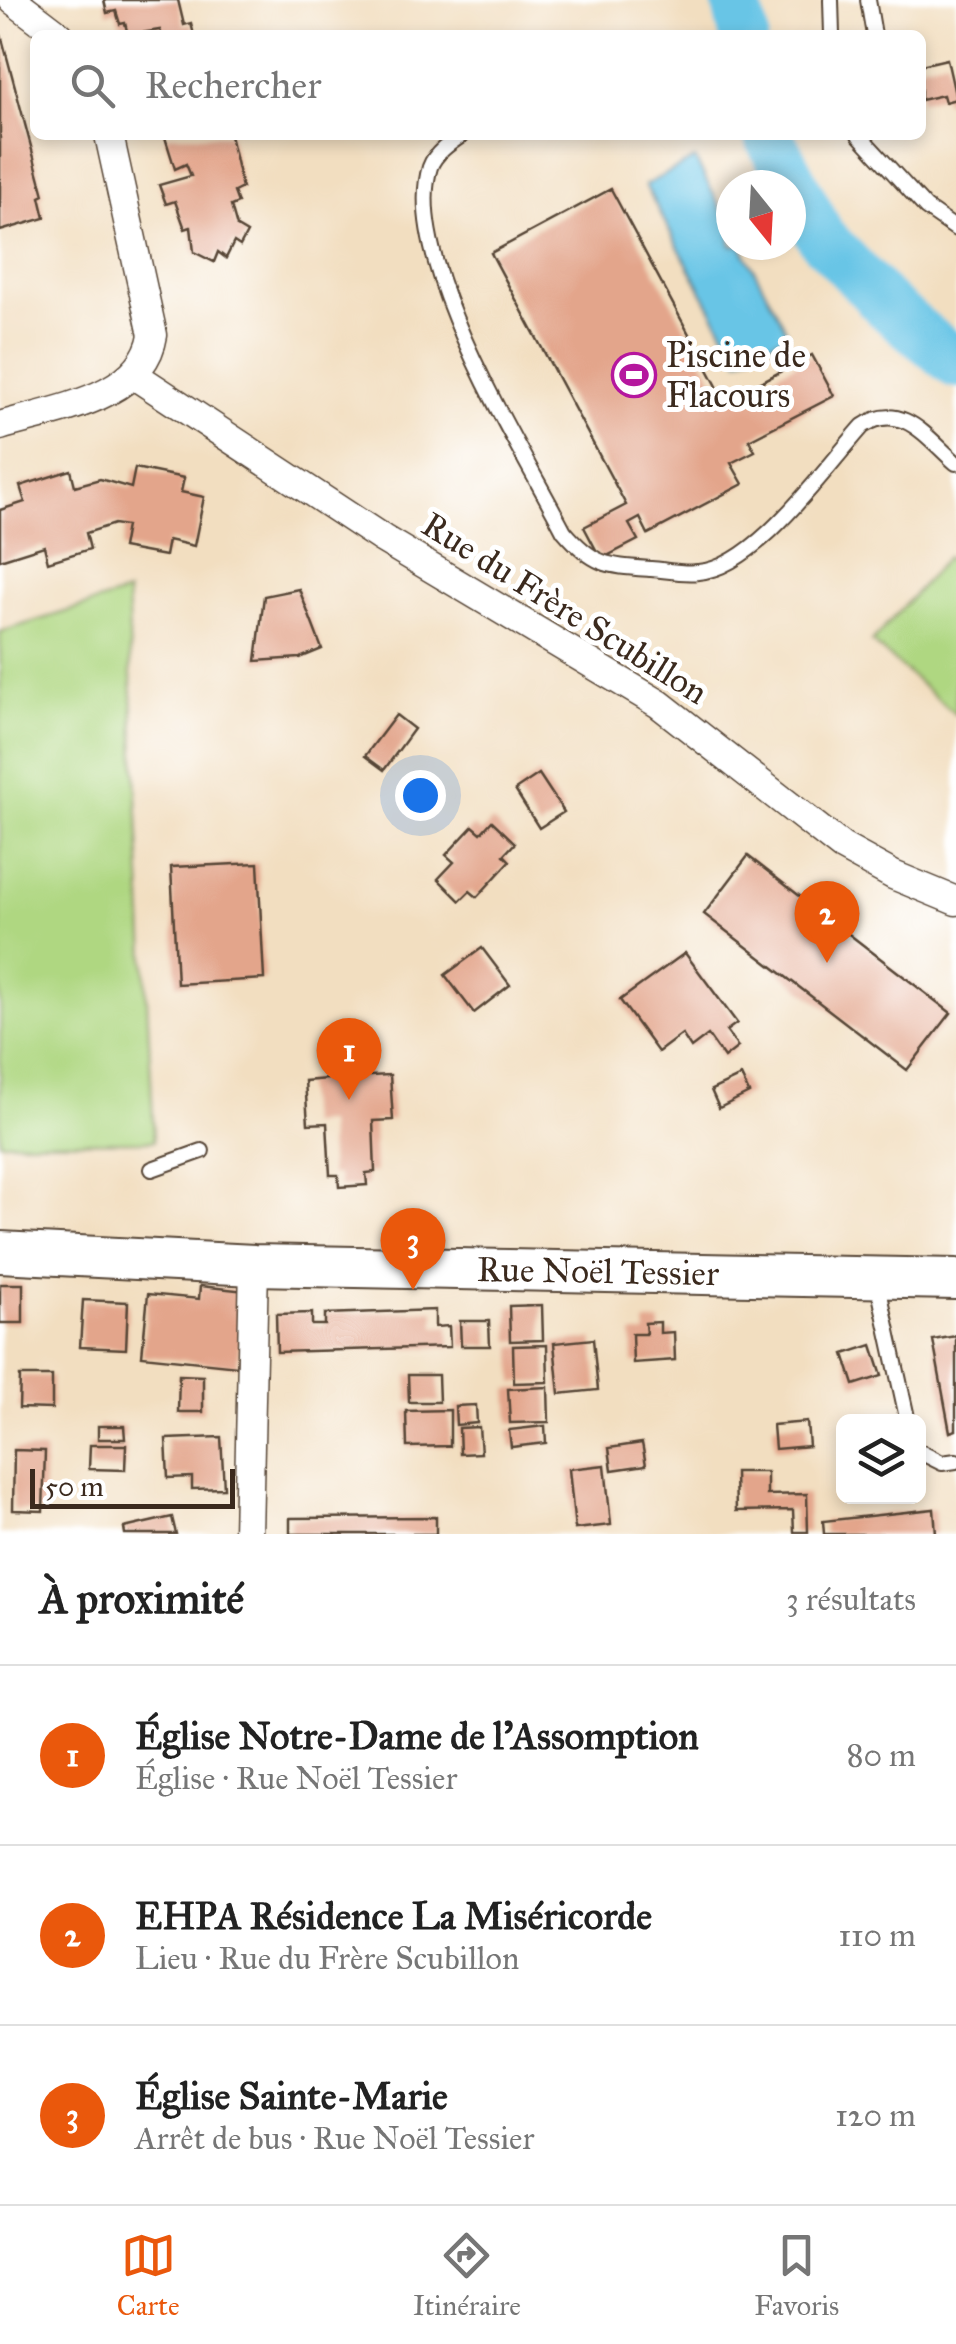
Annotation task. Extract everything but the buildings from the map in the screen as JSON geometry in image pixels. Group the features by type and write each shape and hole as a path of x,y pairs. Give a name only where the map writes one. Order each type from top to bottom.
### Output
{"main road":[{"name":"Rue Noël Tessier","path":"0,1252 254,1265 956,1279"}],"street":[{"path":"13,0 52,30"},
{"path":"0,426 104,393 134,376 150,358 153,336 110,140"},
{"name":"Rue du Frère Scubillon","path":"134,376 383,539 659,704 842,847 892,875 956,901"},
{"path":"248,1534 254,1265"}],"lane":[{"path":"831,0 832,30"},
{"path":"868,0 873,30"},
{"path":"457,140 430,165 428,232 442,291 564,531 590,559 606,566 700,572 731,561 759,541 862,426 878,416 893,414 910,423 956,464"},
{"path":"864,140 926,208 956,229"},
{"path":"152,1169 202,1151"},
{"path":"876,1277 906,1414"},
{"path":"926,1455 942,1463 956,1461"}],"green space":[{"path":"947,557 956,565 956,715 872,642"},
{"path":"127,593 154,1141 0,1142 0,632"}],"water":[{"name":"Piscine de Flacours","path":"695,159 716,199 716,260 749,260 788,333 739,360 645,185"}],"waterway":[{"path":"736,0 743,30"},
{"path":"771,140 821,237 888,307 956,363"}],"place":[{"name":"Piscine de Flacours","path":"634,375"},
{"name":"EHPA Résidence La Miséricorde","path":"827,963"},
{"name":"Église Notre-Dame de l'Assomption","path":"349,1100"},
{"name":"Église Sainte-Marie","path":"413,1290"}]}
